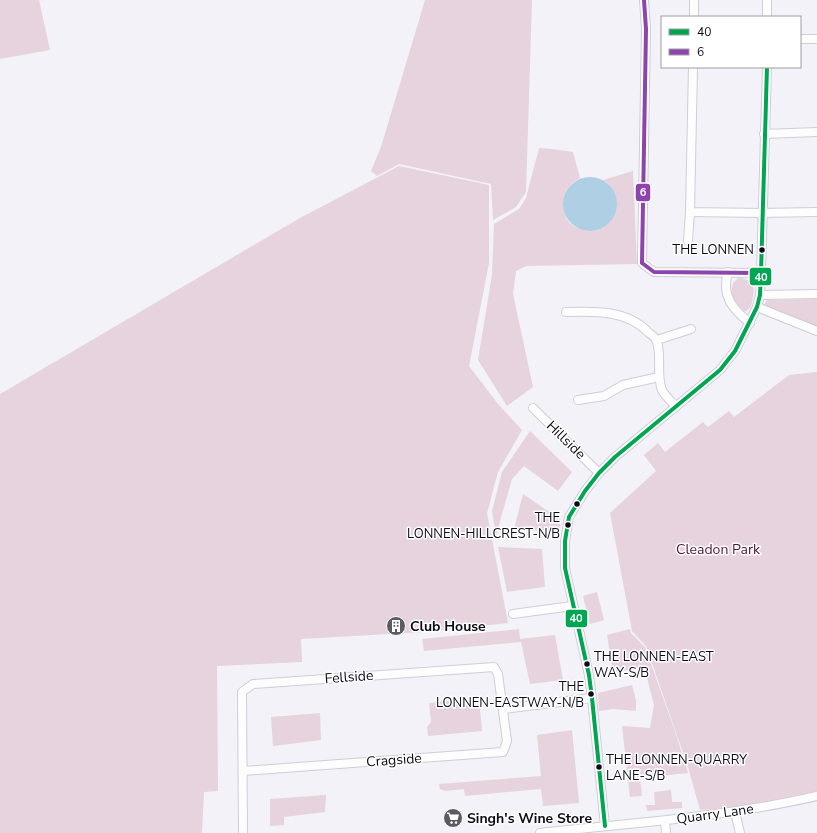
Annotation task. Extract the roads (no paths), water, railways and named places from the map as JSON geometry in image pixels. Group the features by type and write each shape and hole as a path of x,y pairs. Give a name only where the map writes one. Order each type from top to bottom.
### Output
{"street":[{"path":"644,0 646,29 642,263 654,272 761,273"},
{"path":"694,0 694,16"},
{"path":"767,0 767,16"},
{"path":"801,39 817,39"},
{"path":"688,241 693,68"},
{"path":"605,826 589,675 572,606 565,568 564,541 569,517 585,491 599,473 615,457 720,370 735,351 758,307 761,273 767,68"},
{"path":"764,134 817,132"},
{"path":"690,212 817,212"},
{"path":"728,272 726,281 727,297 735,309 750,323"},
{"path":"760,295 817,294"},
{"path":"758,307 817,331"},
{"path":"566,312 599,311 623,316 645,328 657,340 659,377 663,391 676,407"},
{"path":"657,340 691,329"},
{"path":"578,400 604,396 623,386 659,377"},
{"name":"Hillside","path":"533,408 599,473"},
{"path":"513,614 572,606"},
{"name":"Fellside","path":"243,771 242,692 253,684 494,667 498,674 503,709"},
{"path":"503,709 592,698"},
{"name":"Cragside","path":"243,771 503,752 507,741 503,709"},
{"path":"243,771 243,833"},
{"name":"Quarry Lane","path":"540,833 665,821 735,812 817,796"},
{"path":"735,812 740,833"},
{"path":"665,821 666,833"}],"water":[{"path":"585,177 595,177 605,181 613,189 617,199 617,209 613,219 605,227 595,231 585,231 575,227 567,219 563,209 563,199 567,189 575,181"}],"place":[{"name":"THE LONNEN","path":"762,250"},
{"name":"THE LONNEN-HILLCREST-N/B","path":"568,525"},
{"name":"Club House","path":"396,626"},
{"name":"THE LONNEN-EAST WAY-S/B","path":"587,664"},
{"name":"THE LONNEN-EASTWAY-N/B","path":"591,694"},
{"name":"THE LONNEN-QUARRY LANE-S/B","path":"599,767"},
{"name":"Singh's Wine Store","path":"453,818"}],"park label":[{"name":"Cleadon Park","path":"718,549"}]}
